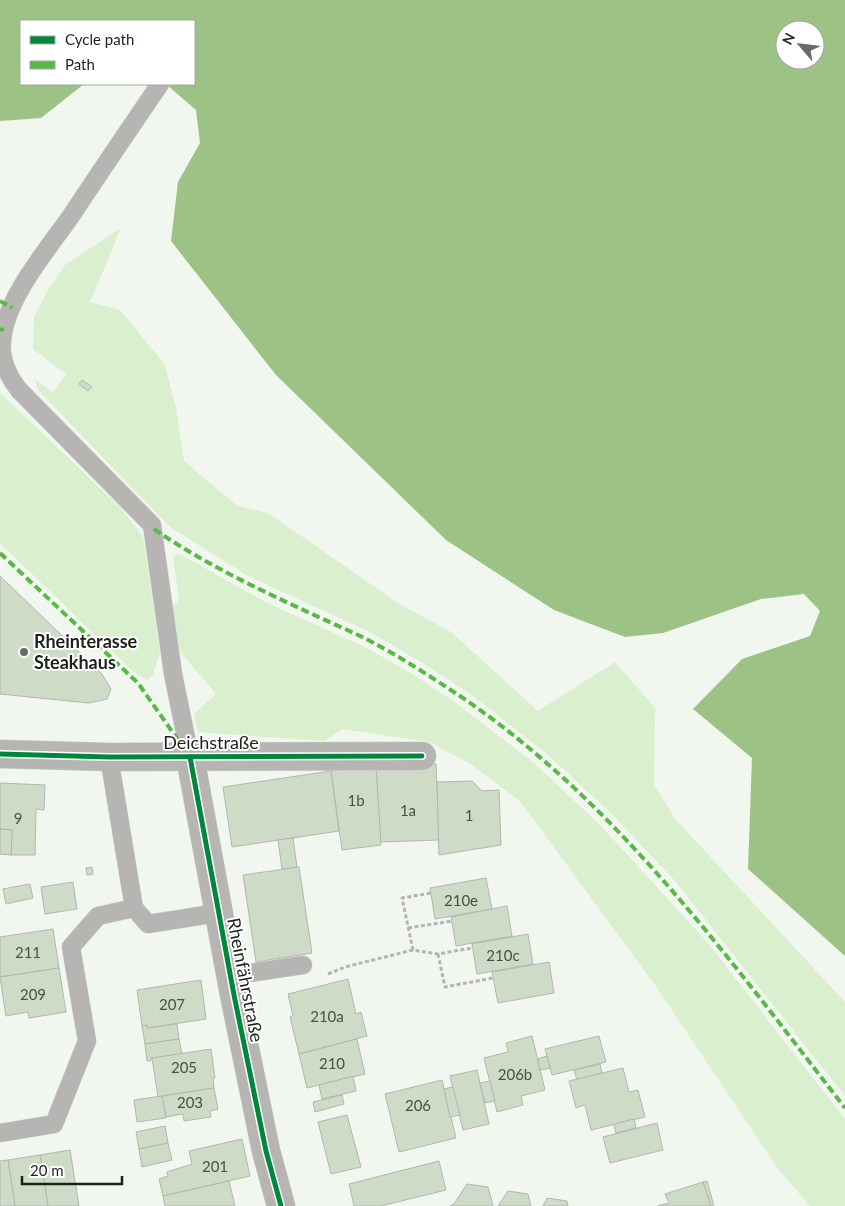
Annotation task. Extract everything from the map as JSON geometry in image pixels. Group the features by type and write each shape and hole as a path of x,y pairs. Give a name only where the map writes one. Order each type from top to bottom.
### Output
{"street":[{"name":"Deichstraße","path":"0,754 108,757 422,756"},
{"name":"Rheinfährstraße","path":"190,757 230,976 266,1151 281,1206"}],"lane":[{"path":"159,85 28,278 8,319 2,340 2,351 7,371 19,390 152,525 173,674 190,757"},
{"path":"108,757 134,908 148,924 218,913"},
{"path":"0,1133 54,1124 86,1042 71,946 98,916 134,908"},
{"path":"230,976 303,965"}],"path":[{"path":"413,950 402,898 430,893"},
{"path":"408,928 452,921"},
{"path":"323,976 345,967 413,950 438,954 472,948"},
{"path":"438,954 444,987 493,978"}],"shaded area":[{"path":"0,0 845,0 845,956 748,869 752,758 693,709 742,659 810,636 820,611 804,594 761,599 663,633 625,637 554,610 446,540 276,375 171,241 178,182 200,143 196,110 167,85 195,85 195,20 20,20 20,85 83,85 41,118 0,121"},
{"path":"121,228 90,302 120,310 165,365 176,408 184,461 237,506 268,513 401,605 451,632 538,711 615,662 655,708 654,785 676,820 845,1002 845,1096 676,882 614,816 547,754 469,693 421,662 372,633 248,576 170,527 38,390 35,379 53,393 66,374 33,349 34,317 47,292 65,265"},
{"path":"0,393 120,507 143,537 160,653 153,674 148,680 136,674 0,543"},
{"path":"177,554 182,555 267,603 367,648 412,674 453,701 533,762 601,826 707,942 845,1119 845,1206 810,1206 778,1169 655,985 520,801 469,763 429,742 342,729 325,741 198,732 194,714 216,694 179,650 173,607 179,599 173,557"}],"building":[{"path":"82,380 92,387 88,391 79,384"},
{"path":"0,576 102,674 111,689 107,699 89,703 0,694"},
{"path":"436,764 439,840 380,842 376,766"},
{"path":"376,766 381,845 342,850 331,771"},
{"path":"331,771 339,831 232,847 223,787"},
{"path":"472,781 482,791 499,790 501,845 439,855 437,782"},
{"path":"0,783 45,785 44,810 36,809 35,855 11,855 12,830 0,829"},
{"path":"0,829 12,830 11,855 0,854"},
{"path":"293,838 297,867 282,869 278,840"},
{"path":"92,867 93,874 87,875 86,868"},
{"path":"299,867 312,953 256,962 243,875"},
{"path":"486,878 492,909 435,919 430,888"},
{"path":"73,882 77,909 45,914 41,887"},
{"path":"30,884 33,898 6,904 3,889"},
{"path":"507,906 512,936 456,946 451,917"},
{"path":"53,929 59,968 0,977 0,937"},
{"path":"528,934 533,964 477,974 472,944"},
{"path":"549,962 554,993 498,1003 492,972"},
{"path":"59,968 66,1012 29,1018 28,1012 6,1016 0,977"},
{"path":"348,979 356,1014 361,1012 367,1036 299,1054 290,1017 293,1016 288,994"},
{"path":"201,980 206,1019 147,1028 147,1025 142,1026 137,990"},
{"path":"177,1024 179,1039 145,1044 142,1026 147,1025 147,1028"},
{"path":"532,1036 545,1090 521,1096 523,1105 497,1112 484,1058 508,1052 506,1043"},
{"path":"599,1036 606,1062 552,1075 545,1049"},
{"path":"179,1039 182,1054 151,1058 151,1061 147,1061 145,1044"},
{"path":"357,1039 365,1074 307,1088 299,1054"},
{"path":"211,1049 215,1078 213,1078 214,1088 158,1097 152,1058"},
{"path":"547,1056 550,1068 540,1070 538,1059"},
{"path":"600,1064 602,1073 577,1080 574,1070"},
{"path":"623,1068 629,1092 638,1090 645,1117 591,1130 585,1105 576,1108 569,1081"},
{"path":"477,1070 489,1124 463,1130 450,1076"},
{"path":"353,1076 356,1091 322,1099 319,1085"},
{"path":"442,1080 456,1138 399,1152 385,1094"},
{"path":"490,1081 495,1101 485,1103 480,1083"},
{"path":"453,1087 460,1115 450,1117 444,1089"},
{"path":"214,1088 218,1109 210,1111 211,1117 184,1121 183,1114 166,1117 162,1096"},
{"path":"342,1095 344,1104 315,1112 313,1102"},
{"path":"162,1096 166,1118 137,1122 134,1100"},
{"path":"347,1115 361,1167 331,1174 318,1122"},
{"path":"634,1119 636,1128 616,1133 614,1124"},
{"path":"657,1123 663,1150 610,1163 603,1137"},
{"path":"165,1126 168,1143 139,1149 136,1132"},
{"path":"242,1139 250,1176 163,1196 159,1179 168,1176 167,1172 192,1164 189,1151"},
{"path":"168,1143 172,1160 142,1167 139,1149"},
{"path":"70,1150 79,1206 48,1206 40,1155"},
{"path":"40,1155 48,1206 15,1206 8,1160"},
{"path":"8,1160 15,1206 0,1206 0,1161"},
{"path":"439,1161 446,1190 381,1206 354,1206 349,1184"},
{"path":"229,1181 235,1206 165,1206 163,1196"},
{"path":"707,1181 714,1206 711,1206 703,1182"},
{"path":"703,1182 711,1206 657,1206 669,1203 665,1194"},
{"path":"467,1184 488,1187 493,1206 450,1206 454,1204"},
{"path":"508,1191 528,1194 531,1206 498,1206"},
{"path":"547,1198 567,1201 568,1206 543,1206"}],"marked path":[{"path":"0,301 12,308"},
{"path":"0,330 4,329"},
{"path":"154,529 231,575 363,637 416,667 460,696 517,738 570,784 668,886 758,996 845,1108"},
{"path":"0,553 138,683 190,757"}],"cycle path":[{"path":"0,754 109,757 422,756"},
{"path":"190,757 234,995 266,1151 281,1206"}],"place":[{"name":"Rheinterasse Steakhaus","path":"24,652"}]}
